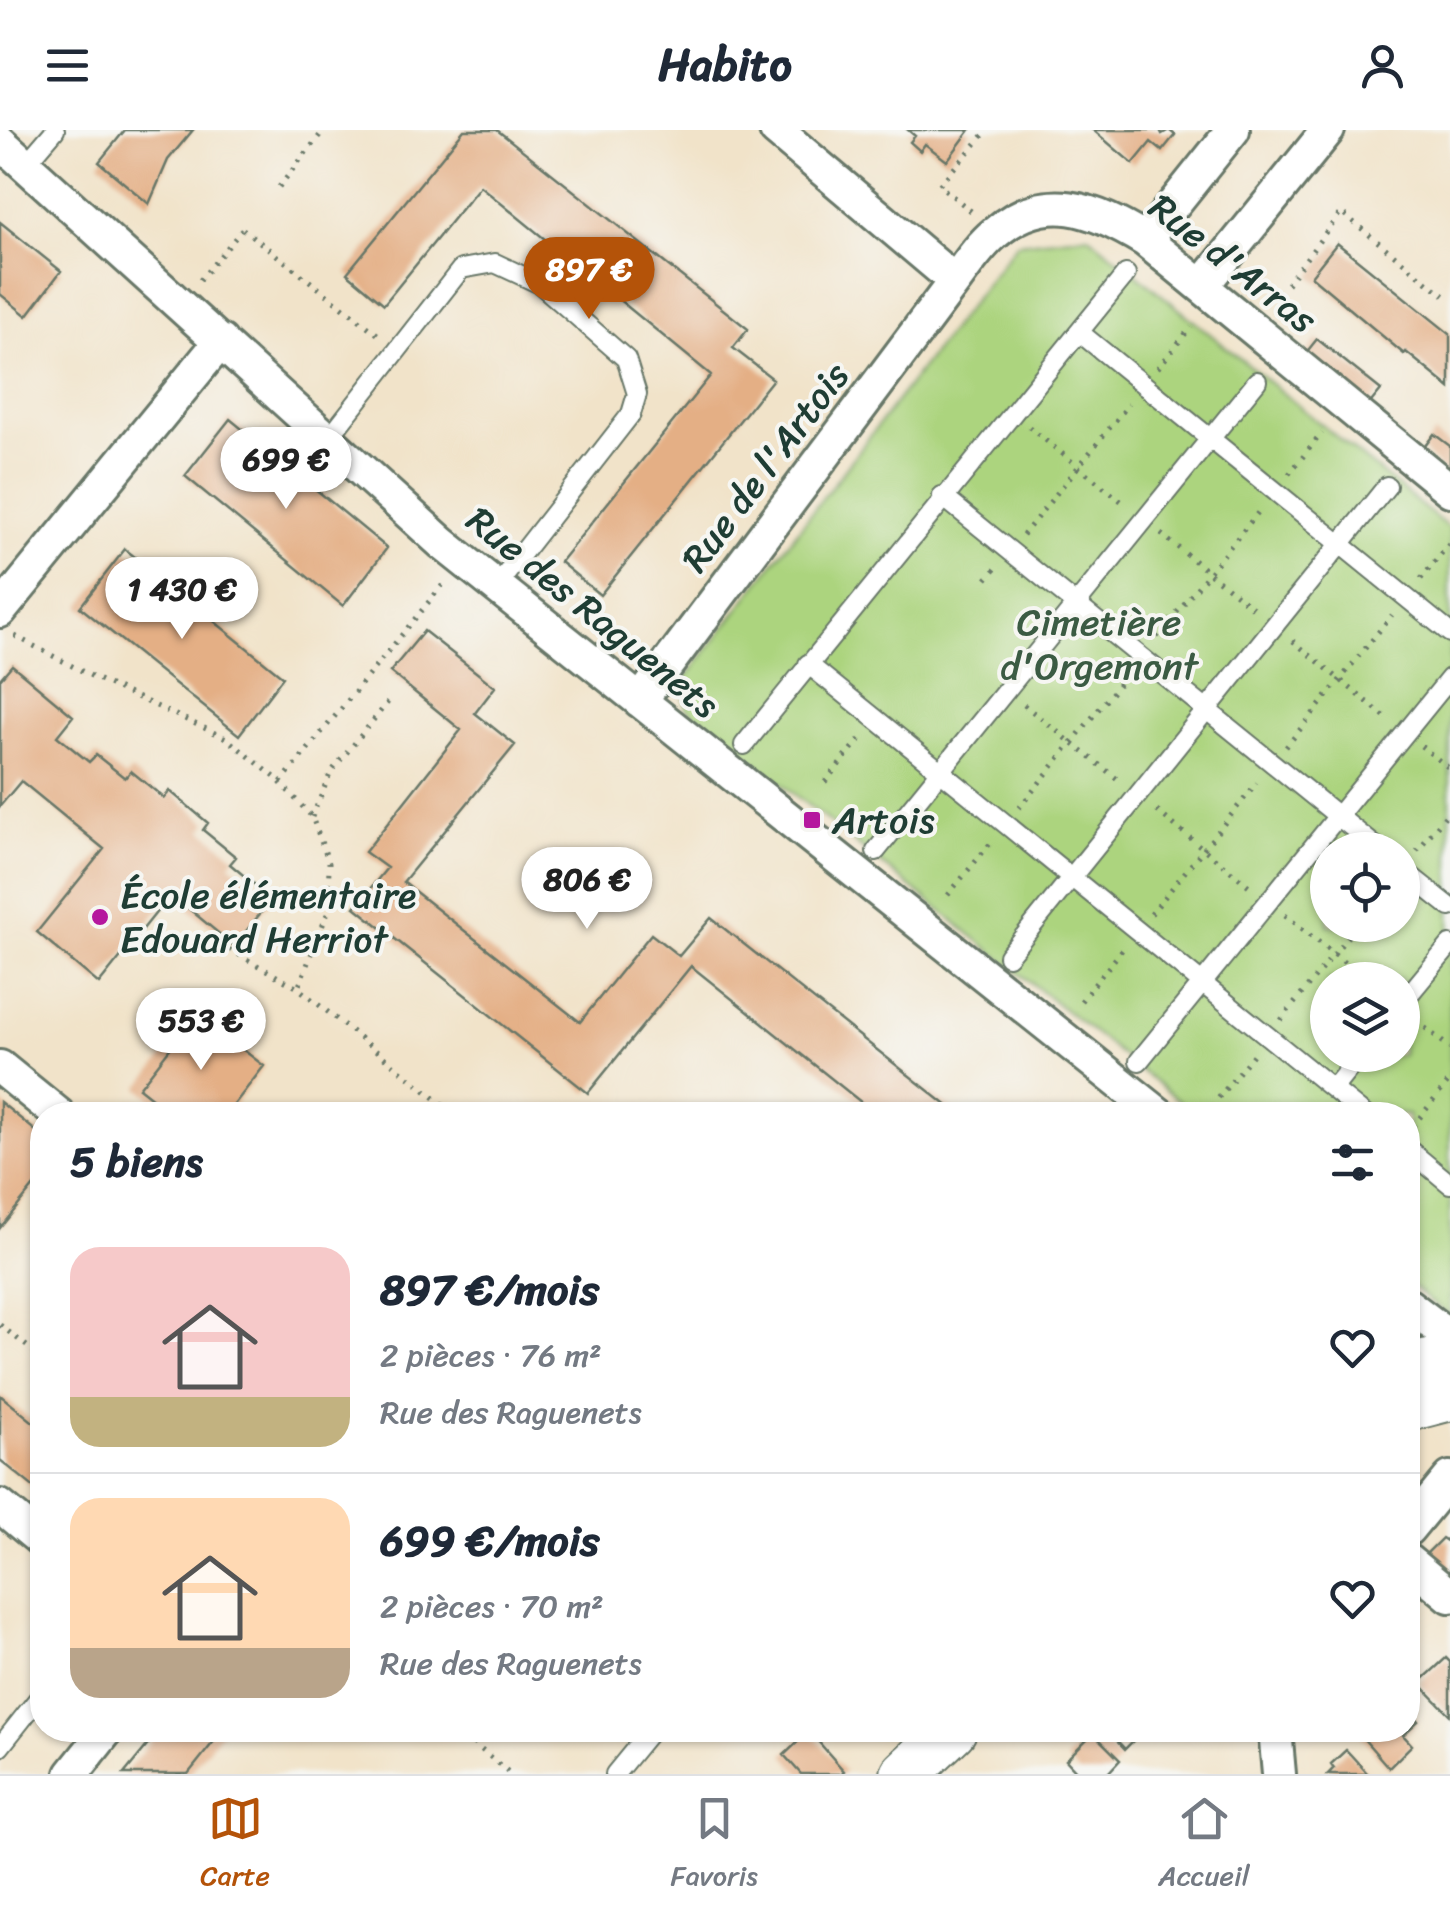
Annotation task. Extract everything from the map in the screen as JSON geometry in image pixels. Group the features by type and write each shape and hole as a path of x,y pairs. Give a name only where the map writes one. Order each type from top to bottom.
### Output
{"main road":[{"path":"906,1774 939,1742"},
{"path":"946,1774 978,1742"}],"street":[{"path":"776,130 955,281"},
{"path":"1145,240 1233,130"},
{"path":"1202,286 1328,130"},
{"name":"Rue des Raguenets","path":"0,142 463,560 1144,1102"},
{"name":"Rue d'Arras","path":"955,281 996,231 1021,214 1058,206 1090,211 1114,221 1145,240 1450,490"},
{"name":"Rue de l'Artois","path":"640,701 955,281"},
{"path":"0,611 221,341"},
{"path":"0,1067 43,1102"},
{"path":"1420,1315 1450,1337"},
{"path":"1420,1514 1450,1478"},
{"path":"0,1506 30,1530"},
{"path":"1420,1571 1450,1596"},
{"path":"72,1774 97,1742"},
{"path":"1277,1742 1279,1774"}],"lane":[{"path":"25,165 55,130"},
{"path":"328,439 461,269 495,263 540,284 626,359 637,394 631,414 496,586"},
{"path":"744,745 942,496 1126,274"},
{"path":"1079,332 1450,633"},
{"path":"876,851 1257,380"},
{"path":"1008,956 1387,486"},
{"path":"942,496 1358,832"},
{"path":"808,664 1350,1102"},
{"path":"1139,1061 1450,678"},
{"path":"1420,883 1450,907"},
{"path":"1420,981 1450,945"},
{"path":"1333,1089 1346,1072"},
{"path":"1420,1159 1450,1184"},
{"path":"0,1747 30,1709"},
{"path":"615,1774 641,1742"}],"path":[{"path":"279,187 324,130"},
{"path":"988,130 940,185 996,231"},
{"path":"1286,284 1340,212 1450,300"},
{"path":"180,303 244,227 398,350"},
{"path":"987,579 1191,328"},
{"path":"1012,413 1450,769"},
{"path":"281,783 463,560"},
{"path":"0,628 97,680 226,738 281,783 312,817 330,863 328,912 298,988"},
{"path":"1006,690 1344,962"},
{"path":"312,817 332,772 392,696"},
{"path":"825,782 876,719"},
{"path":"1420,846 1450,810"},
{"path":"211,939 298,988 440,1102"},
{"path":"1420,1024 1450,1048"},
{"path":"1420,1117 1450,1080"},
{"path":"0,1325 30,1349"},
{"path":"472,1742 511,1774"}],"green space":[{"name":"Cimetière d'Orgemont","path":"1088,235 1450,529 1450,1316 1420,1292 1420,1102 1181,1102 686,708 682,683 1017,243"}],"building":[{"path":"125,130 193,130 168,160 149,204 99,162"},
{"path":"464,130 497,130 748,329 733,348 773,379 600,595 560,562 711,375 480,186 384,304 347,273"},
{"path":"908,130 970,130 947,161 925,144 920,151 910,142 915,136"},
{"path":"1093,130 1160,130 1162,134 1169,130 1175,135 1162,151 1151,142 1133,164"},
{"path":"0,222 61,271 27,316 0,294"},
{"path":"1337,243 1450,334 1450,388 1311,276"},
{"path":"1317,339 1381,390 1367,407 1305,354"},
{"path":"230,419 387,548 343,606 185,476"},
{"path":"1434,434 1450,446 1450,479 1422,450"},
{"path":"125,549 283,677 239,735 80,607"},
{"path":"424,631 495,687 475,713 515,745 403,882 580,1022 651,934 679,956 711,918 943,1102 861,1102 691,966 588,1093 355,907 387,868 365,852 461,730 390,672"},
{"path":"12,665 73,716 57,736 89,762 96,755 125,778 131,771 164,798 170,791 208,823 203,830 236,857 230,864 272,899 234,946 171,894 99,984 37,932 104,849 21,781 0,806 0,679"},
{"path":"197,1014 264,1066 236,1102 157,1102 139,1088"},
{"path":"0,1102 30,1126 30,1191 0,1228"},
{"path":"0,1395 30,1419 30,1484 0,1460"},
{"path":"1442,1538 1448,1542 1450,1539 1450,1578 1425,1555"},
{"path":"1446,1658 1450,1662 1450,1715 1420,1684"},
{"path":"150,1742 213,1742 188,1774 124,1774"},
{"path":"798,1742 819,1742 844,1771 801,1774 784,1755"},
{"path":"1084,1742 1102,1742 1120,1760 1107,1774 1079,1774 1066,1760"},
{"path":"1366,1742 1412,1745 1389,1768"},
{"path":"1346,1750 1368,1774 1328,1774 1334,1768 1331,1764"}],"place":[{"name":"Artois","path":"812,820"},
{"name":"École élémentaire Edouard Herriot","path":"100,917"}]}
